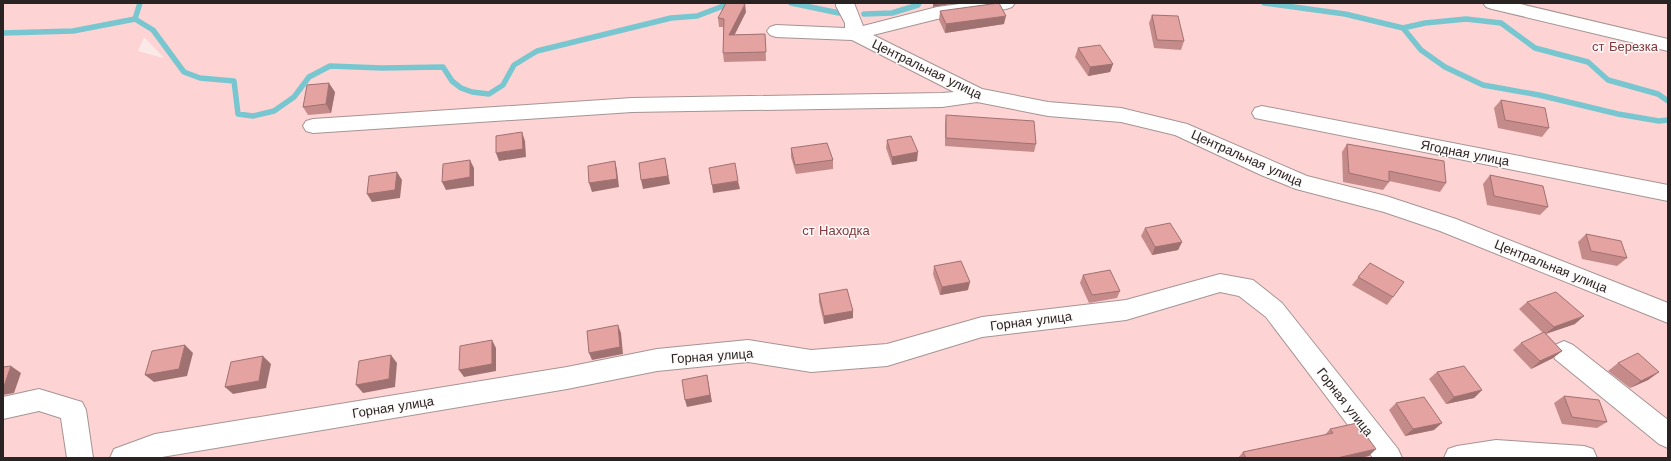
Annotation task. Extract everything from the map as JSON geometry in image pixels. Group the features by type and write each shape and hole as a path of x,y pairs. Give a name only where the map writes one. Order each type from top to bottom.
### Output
{"street":[{"path":"845,3 845,6 854,22 855,34"},
{"path":"776,31 855,34 937,12 1006,3"},
{"path":"1492,3 1668,45"},
{"name":"Центральная улица","path":"855,34 977,96 1048,109 1121,115 1180,129 1303,184 1386,204 1448,225 1668,313"},
{"path":"313,126 632,105 942,100 977,96"},
{"name":"Ягодная улица","path":"1262,112 1668,193"},
{"name":"Горная улица","path":"123,458 155,446 567,378 657,360 748,351 810,361 887,355 982,327 1126,310 1220,283 1245,287 1274,310 1389,458"},
{"path":"1564,352 1668,436"},
{"path":"3,408 39,400 73,410 80,458"},
{"path":"1457,458 1496,452 1584,458"}],"green space":[{"name":"ст Находка","path":"3,3 1668,3 1668,458 3,458","holes":["144,37 163,57 138,51"]}],"building":[{"path":"726,3 745,4 729,35 765,34 766,52 723,53 724,19 718,18"},
{"path":"999,3 1006,16 946,24 940,11"},
{"path":"1152,15 1178,16 1184,41 1157,40"},
{"path":"1100,45 1113,64 1090,67 1078,48"},
{"path":"329,83 326,104 303,107 307,85"},
{"path":"1501,100 1545,108 1549,128 1505,120"},
{"path":"946,115 1034,121 1036,144 946,138"},
{"path":"522,132 523,149 496,153 496,136"},
{"path":"911,136 918,152 892,157 887,140"},
{"path":"827,143 833,160 795,165 791,148"},
{"path":"1347,144 1444,161 1446,183 1389,171 1389,182 1349,173"},
{"path":"665,158 668,176 641,180 639,163"},
{"path":"470,160 470,177 442,182 443,164"},
{"path":"615,161 617,179 589,183 588,166"},
{"path":"735,163 738,181 712,185 709,168"},
{"path":"397,172 395,190 367,194 369,176"},
{"path":"1490,175 1543,186 1548,207 1494,196"},
{"path":"1170,223 1182,242 1155,247 1145,228"},
{"path":"1586,234 1621,241 1627,258 1591,251"},
{"path":"961,261 970,282 942,287 934,266"},
{"path":"1370,263 1404,282 1393,297 1358,277"},
{"path":"1110,270 1120,291 1092,295 1083,275"},
{"path":"847,289 853,311 824,316 819,294"},
{"path":"1556,292 1584,316 1554,327 1527,302"},
{"path":"618,325 620,347 589,353 587,331"},
{"path":"1544,332 1562,351 1540,361 1521,343"},
{"path":"492,340 492,364 459,370 460,346"},
{"path":"185,345 179,369 145,375 152,351"},
{"path":"1638,353 1659,372 1641,381 1618,363"},
{"path":"391,355 389,379 356,385 359,361"},
{"path":"263,356 259,381 225,387 231,362"},
{"path":"11,366 4,386 3,386 3,367"},
{"path":"1464,366 1482,390 1454,397 1437,372"},
{"path":"707,375 710,395 685,400 682,380"},
{"path":"1564,396 1599,400 1607,422 1572,417"},
{"path":"1424,397 1442,423 1413,429 1396,403"},
{"path":"1357,423 1376,449 1337,458 1246,458 1243,452 1333,433 1330,429"}],"waterway":[{"path":"135,19 140,3"},
{"path":"135,19 153,30 184,72 200,78 234,81 238,114 253,116 274,111 294,97 309,77 330,66 382,68 443,67 452,81 461,88 472,92 489,94 503,85 514,65 537,51 671,18 697,16 731,3"},
{"path":"791,3 839,13"},
{"path":"864,14 892,13 918,5 919,3"},
{"path":"1264,3 1345,14 1403,28"},
{"path":"3,33 73,31 135,19"},
{"path":"1403,28 1425,23 1466,19 1501,23 1535,48 1588,62 1608,80 1658,94 1668,101"},
{"path":"1403,28 1421,50 1445,67 1483,85 1539,95 1618,114 1659,121 1668,120"}],"park label":[{"name":"ст Березка","path":"1625,46"}]}
